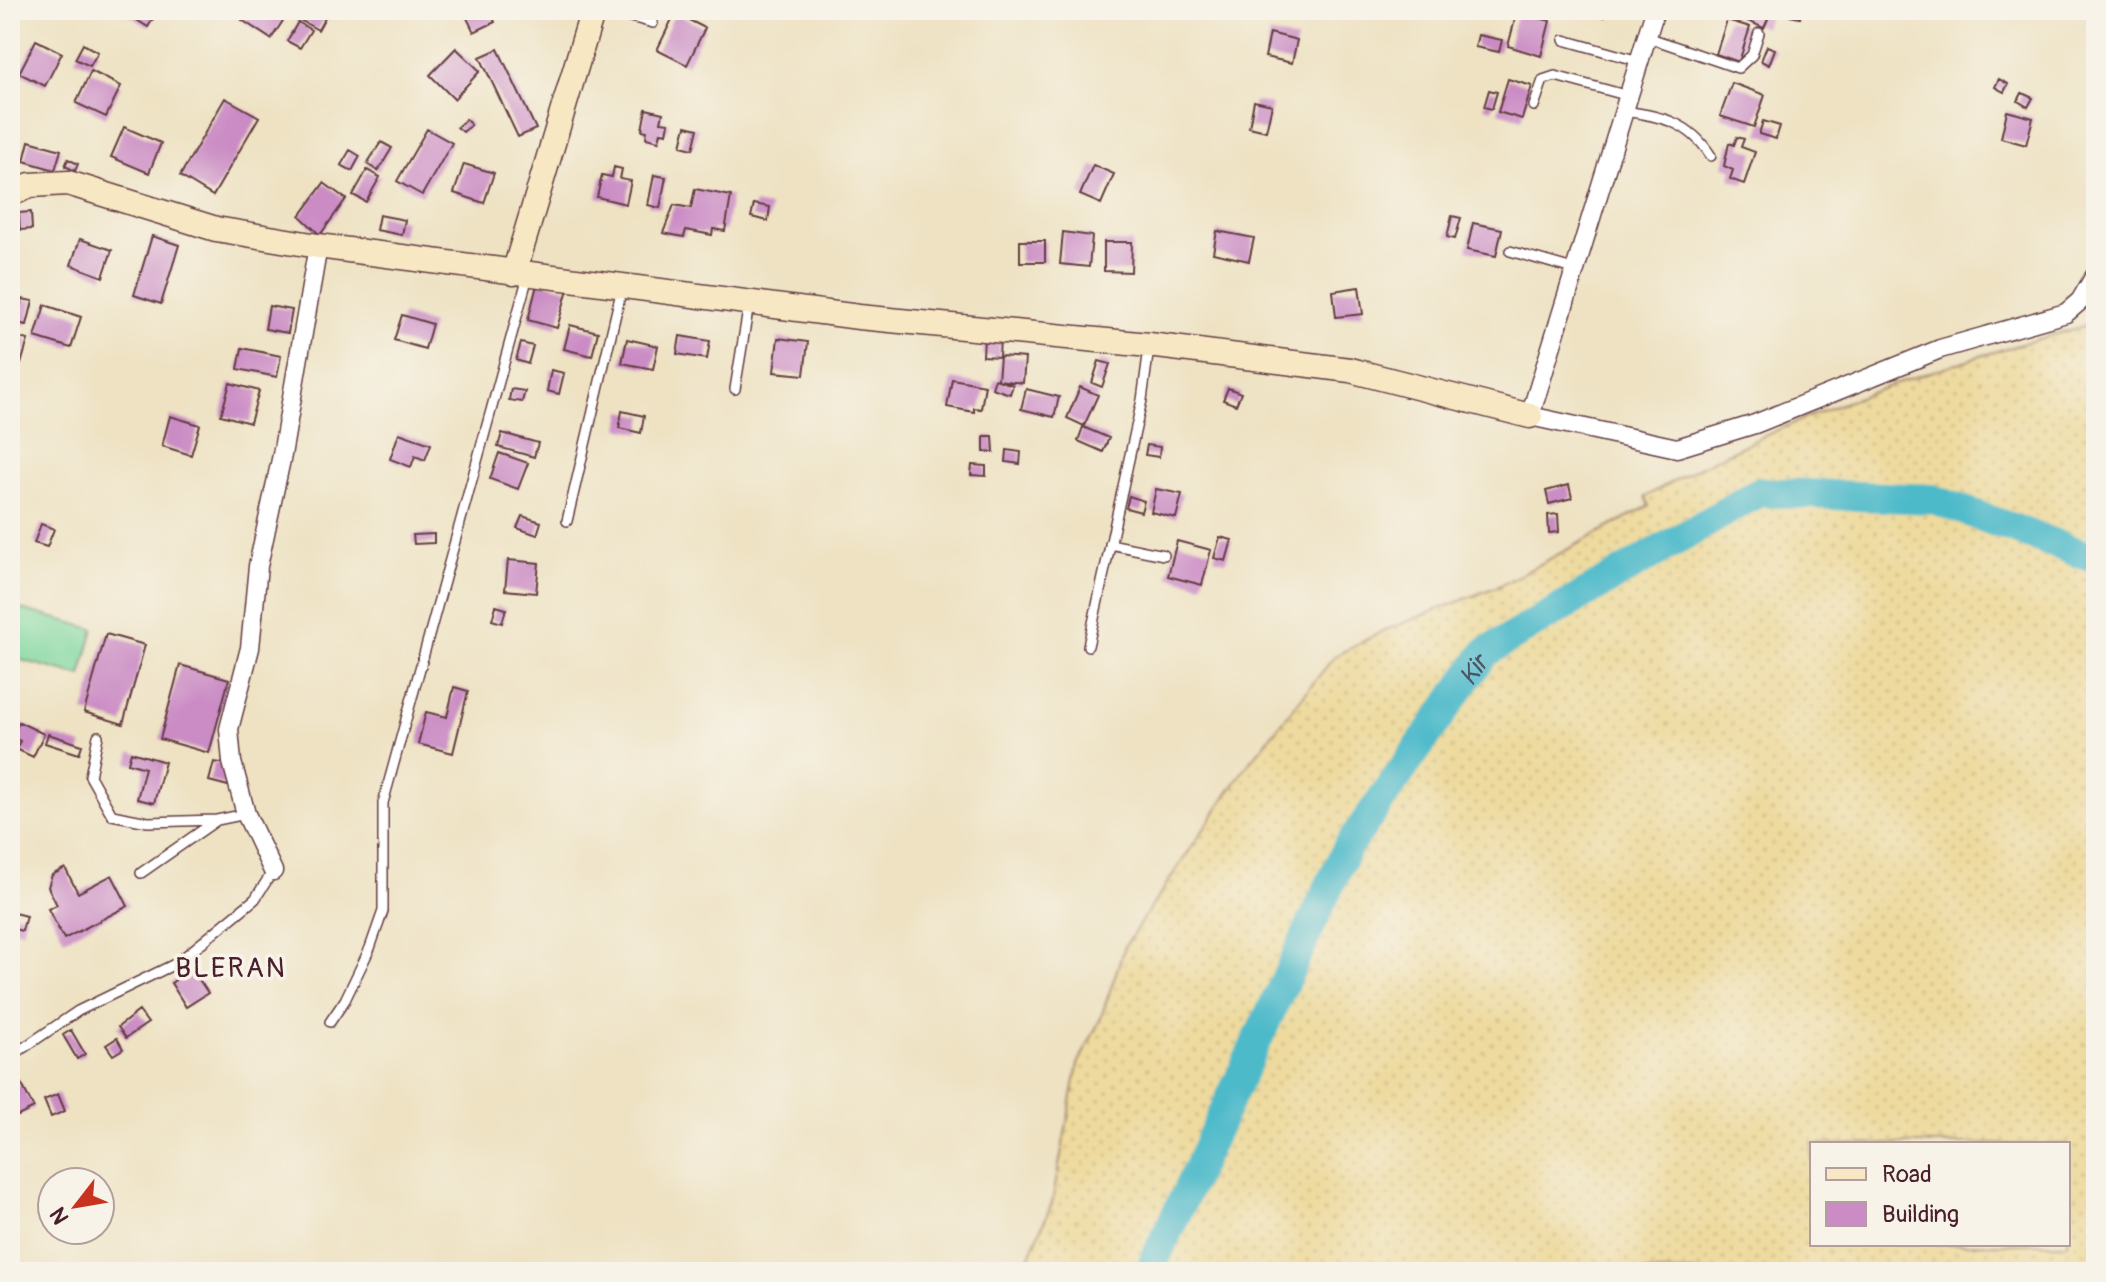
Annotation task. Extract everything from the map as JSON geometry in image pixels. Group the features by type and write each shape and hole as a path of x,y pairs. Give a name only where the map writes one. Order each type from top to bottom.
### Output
{"street":[{"path":"521,274 593,10"},
{"path":"1530,416 1655,10"},
{"path":"10,195 30,185 68,183 216,229 318,246 521,274 749,300 859,317 1149,345 1350,370 1530,416 1677,448 1755,424 1940,349 2066,313 2080,301 2096,274"},
{"path":"273,871 246,814 232,762 229,729 250,648 258,566 284,441 318,246"}],"lane":[{"path":"604,10 653,23"},
{"path":"1647,37 1738,68 1752,55 1759,33"},
{"path":"1564,40 1639,61"},
{"path":"1534,106 1543,80 1555,76 1667,117 1702,141 1711,156"},
{"path":"1510,251 1573,269"},
{"path":"330,1022 358,974 383,911 383,803 521,274"},
{"path":"567,521 623,285"},
{"path":"735,389 749,300"},
{"path":"1088,646 1142,400 1149,345"},
{"path":"1110,544 1164,555"},
{"path":"98,736 90,776 112,815 148,822 217,820 246,814"},
{"path":"141,873 217,820"},
{"path":"10,1057 78,1011 177,963 255,899 273,871"}],"green space":[{"path":"10,606 94,629 81,676 10,657"}],"sand":[{"path":"2096,323 2096,1272 1023,1272 1052,1203 1078,1064 1100,1020 1125,946 1243,771 1335,656 1383,631 1501,585 1649,506 1645,497 1752,441 1864,395 1980,356"}],"building":[{"path":"121,10 153,10 157,12 148,27"},
{"path":"249,10 290,10 271,39 242,20"},
{"path":"305,10 329,10 318,30 300,20"},
{"path":"463,10 489,10 495,22 474,32"},
{"path":"1583,10 1607,10 1605,17"},
{"path":"1739,10 1772,10 1764,28 1736,16"},
{"path":"1792,10 1802,10 1800,18 1790,16"},
{"path":"1517,12 1550,21 1541,56 1508,46"},
{"path":"675,13 705,28 687,65 657,50"},
{"path":"1727,20 1750,27 1739,62 1716,54"},
{"path":"298,22 311,30 300,48 287,41"},
{"path":"1270,33 1297,40 1292,63 1265,57"},
{"path":"1478,35 1502,40 1499,52 1475,47"},
{"path":"36,40 62,53 45,86 19,73"},
{"path":"83,44 98,52 90,66 75,59"},
{"path":"1767,46 1775,49 1769,65 1761,61"},
{"path":"456,48 480,71 454,99 430,75"},
{"path":"498,49 536,129 518,137 480,57"},
{"path":"91,71 121,86 106,117 76,103"},
{"path":"1508,79 1532,86 1522,119 1498,112"},
{"path":"1999,79 2008,84 2004,92 1995,87"},
{"path":"1732,83 1765,95 1754,127 1720,116"},
{"path":"1489,90 1497,92 1492,109 1484,107"},
{"path":"2022,93 2033,98 2028,107 2018,101"},
{"path":"225,98 259,117 213,196 180,176"},
{"path":"1254,101 1272,105 1266,131 1249,127"},
{"path":"646,109 663,113 661,122 669,123 667,133 661,132 659,141 646,138 647,131 642,130"},
{"path":"2007,111 2033,118 2026,145 2001,138"},
{"path":"466,119 471,125 463,132 457,127"},
{"path":"1763,121 1780,126 1776,139 1759,134"},
{"path":"686,126 698,129 693,149 681,146"},
{"path":"124,127 161,143 149,173 111,157"},
{"path":"427,129 452,143 422,195 397,181"},
{"path":"1737,137 1744,139 1741,147 1755,152 1744,184 1730,179 1733,170 1724,166 1729,143 1734,145"},
{"path":"29,141 61,150 55,170 24,161"},
{"path":"381,142 392,148 378,171 367,164"},
{"path":"350,150 360,156 352,171 341,165"},
{"path":"68,159 78,164 75,171 65,166"},
{"path":"464,164 494,173 484,203 454,193"},
{"path":"1093,165 1114,174 1101,204 1080,195"},
{"path":"614,167 622,169 620,179 631,181 626,204 597,197 602,175 612,177"},
{"path":"367,170 380,177 366,202 353,195"},
{"path":"654,175 666,177 660,208 648,205"},
{"path":"324,183 346,199 320,235 300,216"},
{"path":"695,189 731,196 725,231 713,229 712,235 686,230 684,237 663,233 674,205 691,208"},
{"path":"754,204 770,207 768,221 751,217"},
{"path":"31,212 32,229 20,230 19,213"},
{"path":"379,215 405,220 402,235 376,230"},
{"path":"1452,216 1461,218 1455,239 1447,237"},
{"path":"1473,223 1502,229 1496,256 1467,250"},
{"path":"1217,231 1254,238 1249,261 1213,253"},
{"path":"1063,232 1092,236 1089,267 1060,264"},
{"path":"152,236 179,245 161,304 134,295"},
{"path":"80,239 112,250 103,277 71,265"},
{"path":"1020,241 1045,241 1045,262 1020,262"},
{"path":"1104,242 1132,242 1131,272 1104,271"},
{"path":"538,281 568,289 557,328 528,320"},
{"path":"1359,287 1363,314 1336,317 1333,291"},
{"path":"22,299 33,301 27,325 16,323"},
{"path":"45,305 81,317 71,348 35,337"},
{"path":"269,306 292,310 288,333 265,329"},
{"path":"402,315 432,324 425,349 394,340"},
{"path":"570,325 598,332 592,356 564,349"},
{"path":"680,336 710,341 707,359 677,354"},
{"path":"984,337 1000,338 999,357 983,356"},
{"path":"19,338 28,340 21,364 12,361"},
{"path":"778,338 808,342 804,375 774,372"},
{"path":"627,339 658,346 653,369 622,363"},
{"path":"521,343 533,346 528,364 516,360"},
{"path":"242,348 281,356 277,377 238,369"},
{"path":"1000,356 1025,358 1023,383 998,380"},
{"path":"1099,361 1110,364 1102,387 1092,383"},
{"path":"551,370 564,373 559,394 547,391"},
{"path":"952,379 985,385 981,409 974,408 974,412 947,407"},
{"path":"995,379 1013,385 1010,394 992,388"},
{"path":"230,383 259,391 250,423 221,415"},
{"path":"1080,387 1098,395 1084,426 1067,418"},
{"path":"1228,388 1241,393 1236,405 1223,400"},
{"path":"511,389 525,391 522,402 509,400"},
{"path":"1026,389 1059,397 1054,417 1021,409"},
{"path":"622,411 644,416 641,433 619,428"},
{"path":"170,416 200,425 191,455 162,446"},
{"path":"1083,427 1109,438 1103,452 1078,441"},
{"path":"399,433 431,444 425,460 415,456 411,467 390,459"},
{"path":"502,433 538,443 534,457 498,447"},
{"path":"984,436 993,436 994,452 984,452"},
{"path":"1147,445 1160,447 1159,457 1145,455"},
{"path":"1007,450 1021,452 1020,464 1006,462"},
{"path":"499,453 528,463 518,489 490,479"},
{"path":"972,465 986,466 986,476 971,475"},
{"path":"1569,485 1572,498 1549,504 1546,491"},
{"path":"1156,489 1182,494 1176,518 1151,512"},
{"path":"1129,496 1144,501 1141,512 1126,508"},
{"path":"1558,514 1559,532 1549,533 1548,515"},
{"path":"522,516 541,522 537,535 517,528"},
{"path":"41,524 54,529 47,547 34,543"},
{"path":"434,534 434,543 414,544 413,535"},
{"path":"1220,537 1232,540 1226,561 1214,558"},
{"path":"1177,541 1211,550 1202,585 1168,576"},
{"path":"508,560 539,563 536,593 505,590"},
{"path":"496,606 506,609 502,623 492,620"},
{"path":"106,634 145,645 123,724 84,712"},
{"path":"180,665 229,679 209,753 160,739"},
{"path":"454,687 468,691 453,753 418,744 426,712 447,717"},
{"path":"19,722 44,734 33,757 16,749 20,741 12,737"},
{"path":"48,734 82,745 79,754 45,743"},
{"path":"131,752 165,762 154,803 137,799 145,768 128,763"},
{"path":"214,762 227,764 232,787 209,781"},
{"path":"65,868 78,893 112,875 128,906 64,939 48,909 57,905 48,887 52,875"},
{"path":"10,912 26,916 22,931 10,928"},
{"path":"192,969 208,993 186,1007 171,983"},
{"path":"139,1011 148,1023 126,1038 118,1027"},
{"path":"71,1030 85,1054 77,1059 63,1035"},
{"path":"117,1038 123,1049 113,1055 106,1045"},
{"path":"21,1083 34,1108 10,1120 10,1089"},
{"path":"58,1094 65,1111 51,1117 44,1100"}],"waterway":[{"name":"Kir","path":"1149,1272 1347,848 1486,652 1759,492 1933,499 2096,559"}],"district":[{"name":"BLERAN","path":"231,967"}]}
